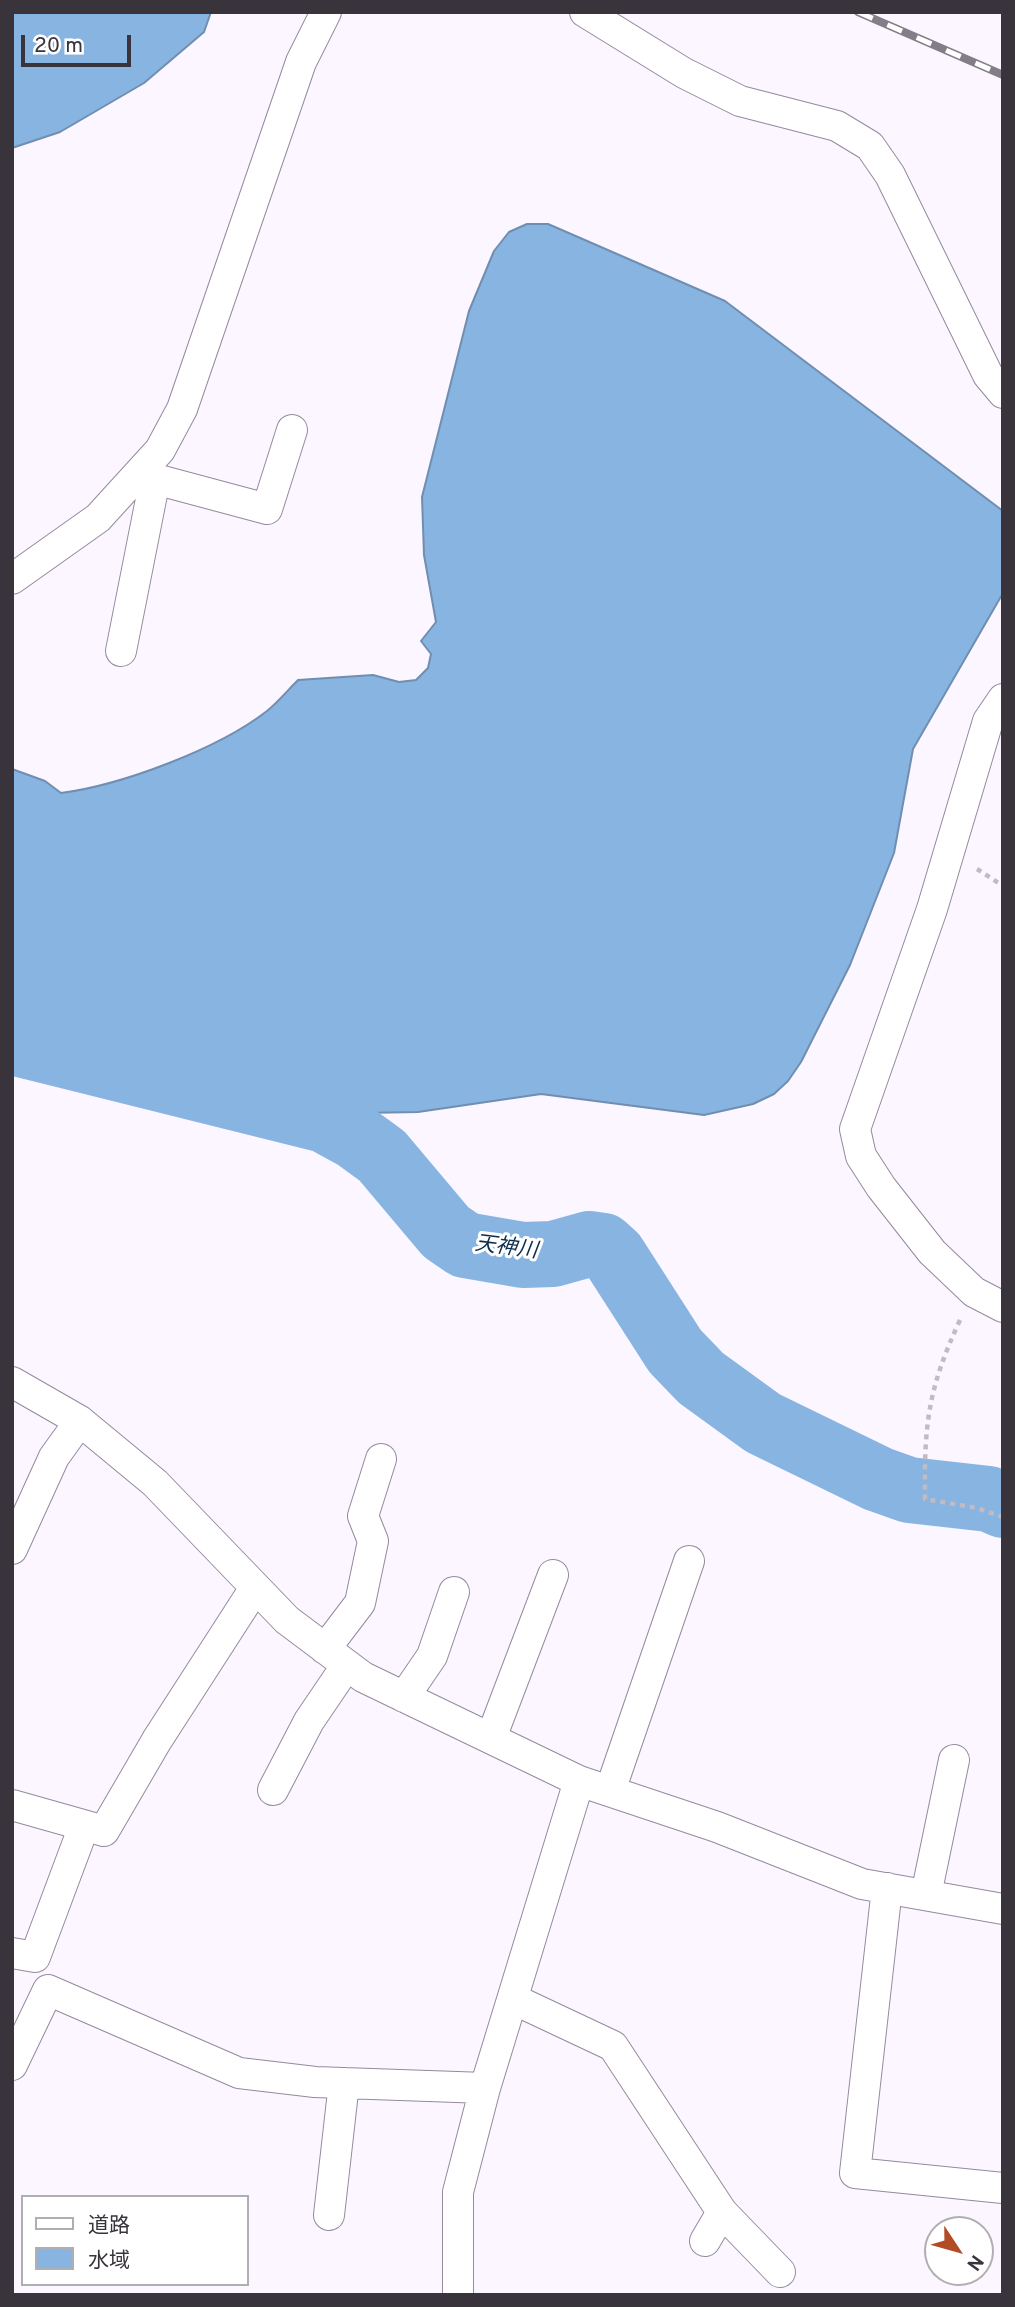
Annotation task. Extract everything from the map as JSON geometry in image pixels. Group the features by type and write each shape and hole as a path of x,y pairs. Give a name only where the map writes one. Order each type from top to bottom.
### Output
{"street":[{"path":"121,651 149,474 182,409 301,62 326,12"},
{"path":"585,12 684,73 740,101 837,126 870,146 890,175 988,375 1003,393"},
{"path":"149,474 267,509 292,430"},
{"path":"12,579 98,518 149,474"},
{"path":"1003,699 988,721 932,909 855,1129 861,1156 881,1187 932,1252 974,1292 1003,1307"},
{"path":"12,1382 80,1421 155,1483 287,1620 363,1677 579,1781 717,1827 862,1884 1003,1909"},
{"path":"12,1549 54,1457 80,1421"},
{"path":"273,1790 309,1721 360,1603 373,1541 363,1516 381,1458"},
{"path":"610,1791 689,1561"},
{"path":"491,1738 553,1575"},
{"path":"12,1805 104,1831 157,1740 255,1588"},
{"path":"404,1697 432,1656 454,1592"},
{"path":"926,1895 954,1760"},
{"path":"458,2295 458,2192 485,2088 579,1781"},
{"path":"83,1826 24,1955 48,1990 239,2073 277,2079 485,2088"},
{"path":"887,1888 855,2174 1003,2188"},
{"path":"12,2065 48,1990"},
{"path":"513,1999 613,2046 722,2212 780,2272"},
{"path":"329,2215 344,2083"},
{"path":"705,2241 722,2212"}],"path":[{"path":"974,1292 934,1382 923,1447 925,1497 977,1508 1003,1517"}],"water":[{"path":"12,12 211,12 204,32 144,83 60,132 12,148"},
{"path":"527,224 548,224 725,301 1003,511 1003,593 913,749 894,853 850,965 801,1062 788,1081 774,1094 753,1104 704,1115 541,1094 418,1112 361,1113 12,1028 12,769 45,781 61,793 85,789 140,774 223,739 267,711 298,680 373,675 399,682 416,680 428,668 431,654 421,641 436,622 424,555 422,497 469,311 494,251 509,232"}],"waterway":[{"name":"天神川","path":"12,1042 325,1120 356,1137 382,1156 446,1232 465,1245 523,1255 553,1254 589,1244 603,1246 614,1256 675,1351 701,1378 763,1423 878,1479 909,1490 989,1499 1003,1505"}],"railway":[{"path":"858,12 1003,75"}]}
